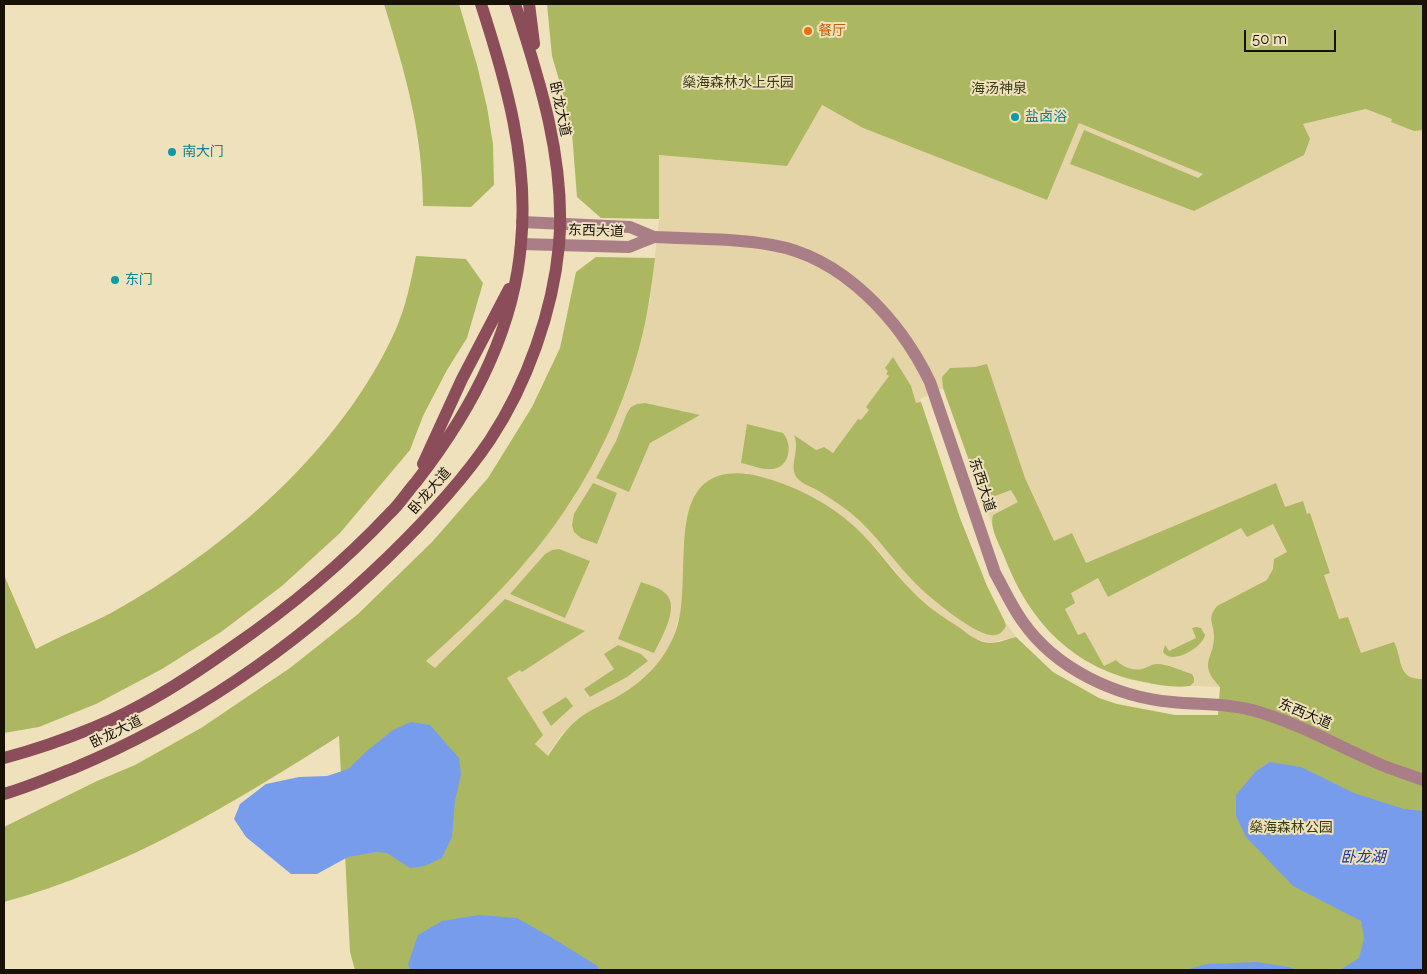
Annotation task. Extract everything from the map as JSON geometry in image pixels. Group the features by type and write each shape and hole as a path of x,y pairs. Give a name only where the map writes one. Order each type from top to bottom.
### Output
{"main road":[{"name":"卧龙大道","path":"4,758 97,727 159,695 218,658 263,626 315,584 392,512 435,457 484,377 509,311 521,244 522,182 516,131 497,52 482,4"},
{"name":"卧龙大道","path":"4,794 26,788 107,754 172,720 230,684 322,617 416,530 461,479 490,439 512,401 533,355 548,311 559,245 558,178 550,126 539,82 515,4"},
{"path":"529,4 539,82"},
{"path":"416,481 462,379 517,274"}],"street":[{"path":"522,222 630,227 654,237"},
{"name":"东西大道","path":"521,244 629,247 654,237 742,241 797,251 831,268 853,283 882,310 918,356 930,382 995,573 1023,623 1046,648 1074,670 1103,684 1135,695 1171,702 1227,705 1256,711 1296,725 1386,766 1423,780"}],"shaded area":[{"path":"1423,96 1423,686 1398,683 1327,640 1310,627 1213,680 1220,687 1153,684 1126,679 1082,659 1051,634 1024,598 1007,565 943,388 920,399 960,519 987,587 1004,620 1016,637 989,643 974,638 938,614 912,592 876,548 855,527 831,508 790,487 746,473 691,506 686,524 683,548 683,598 680,615 670,646 661,660 637,684 562,734 547,756 526,735 426,661 476,615 529,558 574,497 603,442 625,393 636,359 650,300 659,219 658,155 787,166 821,105 863,128 1047,200 1079,123 1302,124"}],"green space":[{"path":"384,4 459,4 477,65 493,144 494,185 471,207 423,206 420,153 416,128 406,79"},
{"path":"547,4 1423,4 1423,130 1414,131 1391,122 1392,119 1366,109 1303,124 1310,139 1304,155 1194,211 1070,164 1084,130 1198,178 1203,174 1079,123 1047,200 863,128 822,105 787,166 659,155 659,219 601,218 577,197 572,133 552,56"},
{"path":"416,256 466,259 483,283 467,338 447,370 423,416 410,450 340,533 282,586 221,632 162,669 96,704 39,727 4,733 4,575 36,649 111,613 154,588 196,559 276,493 345,416 373,373 400,320"},
{"name":"燊海森林公园","path":"596,257 655,258 643,334 617,413 593,465 563,514 546,537 492,599 426,661 435,668 505,599 585,631 522,672 520,670 507,678 543,735 535,744 548,756 563,734 577,720 634,685 658,663 670,644 680,616 685,533 688,514 694,497 704,484 716,477 744,474 758,476 797,489 833,509 862,534 923,602 978,640 993,643 1016,637 1053,672 1099,698 1117,704 1175,715 1218,715 1220,687 1213,679 1208,667 1214,636 1211,618 1217,606 1267,580 1273,569 1274,559 1287,552 1273,524 1247,537 1241,528 1108,597 1098,578 1071,593 1075,603 1065,609 1078,635 1085,632 1104,666 1116,660 1131,669 1142,669 1155,664 1161,664 1192,674 1194,682 1190,686 1184,687 1161,685 1119,676 1097,667 1058,640 1041,622 1027,603 1015,581 992,525 993,515 1018,502 1011,490 990,498 981,494 943,388 942,377 950,368 975,367 987,364 1025,478 1054,541 1072,533 1086,563 1276,483 1285,507 1303,501 1307,514 1310,513 1330,573 1324,575 1339,619 1348,617 1361,653 1394,642 1404,672 1408,676 1423,679 1423,970 355,970 350,952 339,736 259,786 178,832 93,872 4,902 4,827 97,781 135,765 201,728 290,668 358,614 432,542 488,478 532,407 560,348 576,272"},
{"path":"893,357 911,386 916,403 921,402 960,518 987,586 1004,620 1006,626 998,634 983,633 963,622 941,606 922,590 860,521 834,501 802,482 795,474 796,441 794,435 816,450 824,447 833,453 858,419 861,420 869,410 866,407 889,376 886,374 888,371 885,368"},
{"path":"645,403 700,415 650,443 629,492 596,478 616,441 627,413 631,407"},
{"path":"747,424 783,433 789,449 786,460 778,468 760,468 741,463"},
{"path":"593,483 617,493 597,544 581,538 574,532 572,525 574,514"},
{"path":"559,549 590,561 565,618 510,594 545,554"},
{"path":"641,582 661,590 670,600 671,607 668,623 654,653 618,639"},
{"path":"1192,628 1201,628 1205,635 1199,645 1180,656 1167,656 1163,652 1165,645 1169,651 1196,638"},
{"path":"618,645 641,654 648,661 627,677 590,697 584,689 614,669 604,654"},
{"path":"566,697 573,706 551,726 542,712"}],"water":[{"path":"411,722 430,725 459,758 461,774 455,801 452,837 442,858 425,866 410,868 387,853 376,852 348,857 317,874 291,874 246,837 234,819 240,804 266,784 299,777 327,776 348,769 393,730"},
{"name":"卧龙湖","path":"1270,762 1301,767 1354,793 1404,809 1423,811 1423,970 1340,970 1359,958 1364,938 1361,921 1293,886 1246,837 1236,816 1236,795 1256,771"},
{"path":"479,915 517,918 596,965 600,970 410,970 408,964 418,935 442,921"},
{"path":"1257,962 1297,970 1185,970 1207,964"}],"place":[{"name":"餐厅","path":"808,31"},
{"name":"盐卤浴","path":"1015,117"},
{"name":"南大门","path":"172,152"},
{"name":"东门","path":"115,280"}],"park label":[{"name":"燊海森林水上乐园","path":"738,83"},
{"name":"海汤神泉","path":"999,89"}]}
